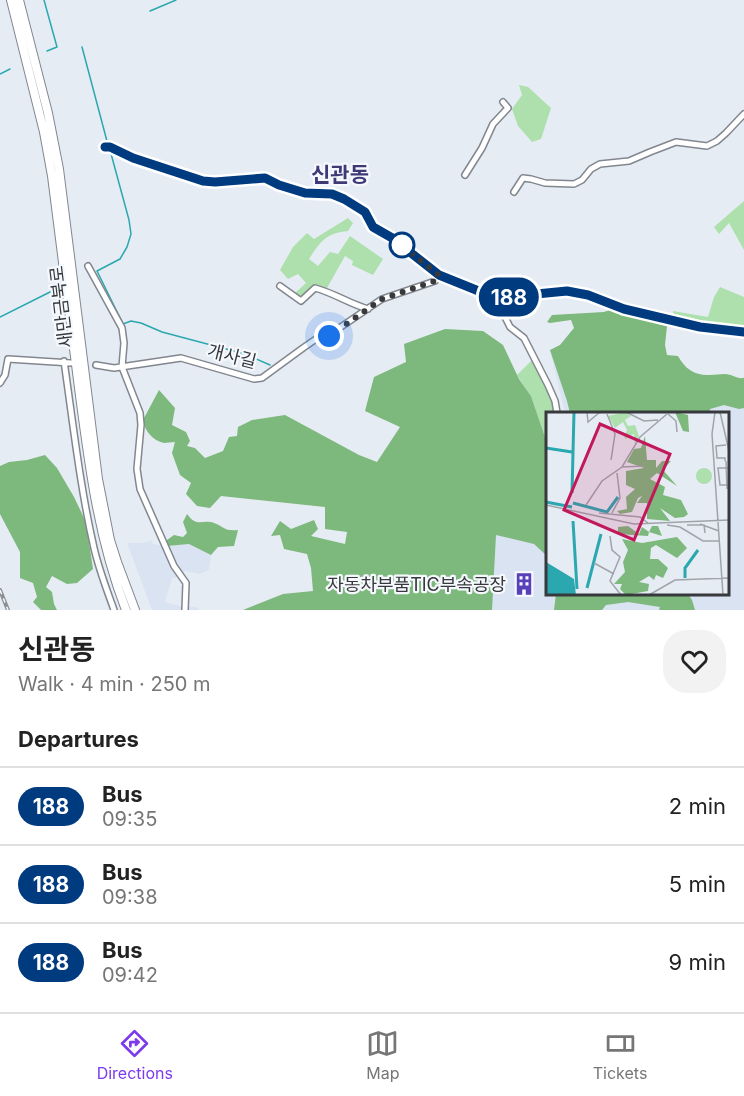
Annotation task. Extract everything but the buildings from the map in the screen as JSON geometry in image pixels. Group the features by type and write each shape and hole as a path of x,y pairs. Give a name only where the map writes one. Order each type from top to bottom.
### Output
{"highway":[{"name":"새만금북로","path":"11,0 44,132 52,176 91,479 104,541 116,585 126,610"},
{"name":"새만금북로","path":"19,0 48,113 59,169 98,479 110,540 135,610"}],"street":[{"path":"465,175 482,148 492,124 508,108 503,102"},
{"path":"514,192 523,178 545,183 574,184 600,164 629,161 676,142 707,146 717,141 744,114"},
{"path":"107,147 203,181 265,178 305,193 332,194 365,212 373,227 401,243 439,275 496,298 567,291 588,295 624,309 700,327 744,332"},
{"path":"88,266 122,328 124,343 122,367 140,413 137,469 140,489 174,566 186,583 185,610"},
{"name":"개사길","path":"96,365 114,368 181,358 254,379 262,378 316,339 329,336 382,299 435,281 439,275"},
{"path":"280,286 302,301 315,288 368,309"},
{"path":"496,298 510,327 524,338 534,356 551,393 556,412"},
{"path":"0,382 5,375 8,358 71,363"},
{"path":"64,361 94,548 114,610"}],"shaded area":[{"path":"574,328 660,366 729,380 744,377 744,610 413,610 546,465 546,595 729,595 729,412 565,412 550,350 560,345"},
{"path":"151,540 153,544 163,546 189,544 211,555 209,570 200,574 184,571 184,577 172,578 165,602 183,607 197,607 199,610 152,610 127,543 143,543"}],"green space":[{"path":"519,85 528,87 551,108 541,139 532,142 518,126 512,109 522,95"},
{"path":"744,201 744,250 729,223 719,234 714,227"},
{"path":"348,218 353,223 348,231 324,239 309,259 318,266 330,252 338,254 350,236 383,259 373,275 352,265 353,261 345,256 327,288 313,286 301,298 295,293 306,283 298,274 288,279 280,270 293,247 307,233 314,239"},
{"path":"720,287 744,297 744,327 705,323 674,316 673,311 708,317 714,297"},
{"path":"613,309 667,326 665,345 667,355 678,356 691,371 705,375 725,374 744,378 744,408 724,405 710,409 710,412 570,412 550,350 560,345 574,328 571,320 547,322 552,315 604,312"},
{"path":"445,329 483,331 503,345 519,379 531,396 546,440 546,555 534,544 496,535 492,610 243,610 283,594 313,591 307,554 284,549 280,535 271,536 280,521 291,529 314,520 318,529 311,536 345,544 347,532 325,529 325,507 221,496 210,508 197,506 186,494 191,483 180,475 172,453 175,442 164,443 156,440 145,428 143,420 159,390 175,408 172,425 186,432 190,441 187,446 195,448 205,458 223,451 229,437 237,436 238,427 252,420 285,415 359,455 377,462 400,427 365,411 374,377 406,362 404,344"},
{"path":"532,360 549,392 555,412 546,412 546,440 531,396 517,375"},
{"path":"45,455 57,468 86,522 93,569 77,583 67,584 52,576 46,587 52,592 57,610 41,610 33,602 37,597 33,583 20,578 20,552 0,514 0,466"},
{"path":"187,514 197,522 210,522 227,530 238,530 234,546 218,547 211,555 189,544 167,546 167,540 174,535 183,537 187,533 183,522"},
{"path":"556,595 689,595 695,610 659,610 660,607 628,602 606,605 602,610 554,610"}],"waterway":[{"path":"44,0 57,47 47,51"},
{"path":"150,11 176,0"},
{"path":"82,47 108,145"},
{"path":"0,74 10,69"},
{"path":"110,150 131,234 120,259 97,271 123,324 131,321 141,323 162,332 245,354 270,365"},
{"path":"0,317 54,290"}],"railway":[{"path":"0,590 8,610"}],"bus line":[{"name":"188","path":"105,147 203,181 265,178 305,193 332,194 365,212 373,227 401,243 439,275 496,298 567,291 588,295 624,309 700,327 744,332"}],"place":[{"name":"자동차부품TIC부속공장","path":"524,584"}],"district":[{"name":"신관동","path":"340,174"}],"route":[{"path":"329,336 382,299 435,281 439,275 401,243 402,245"}]}
